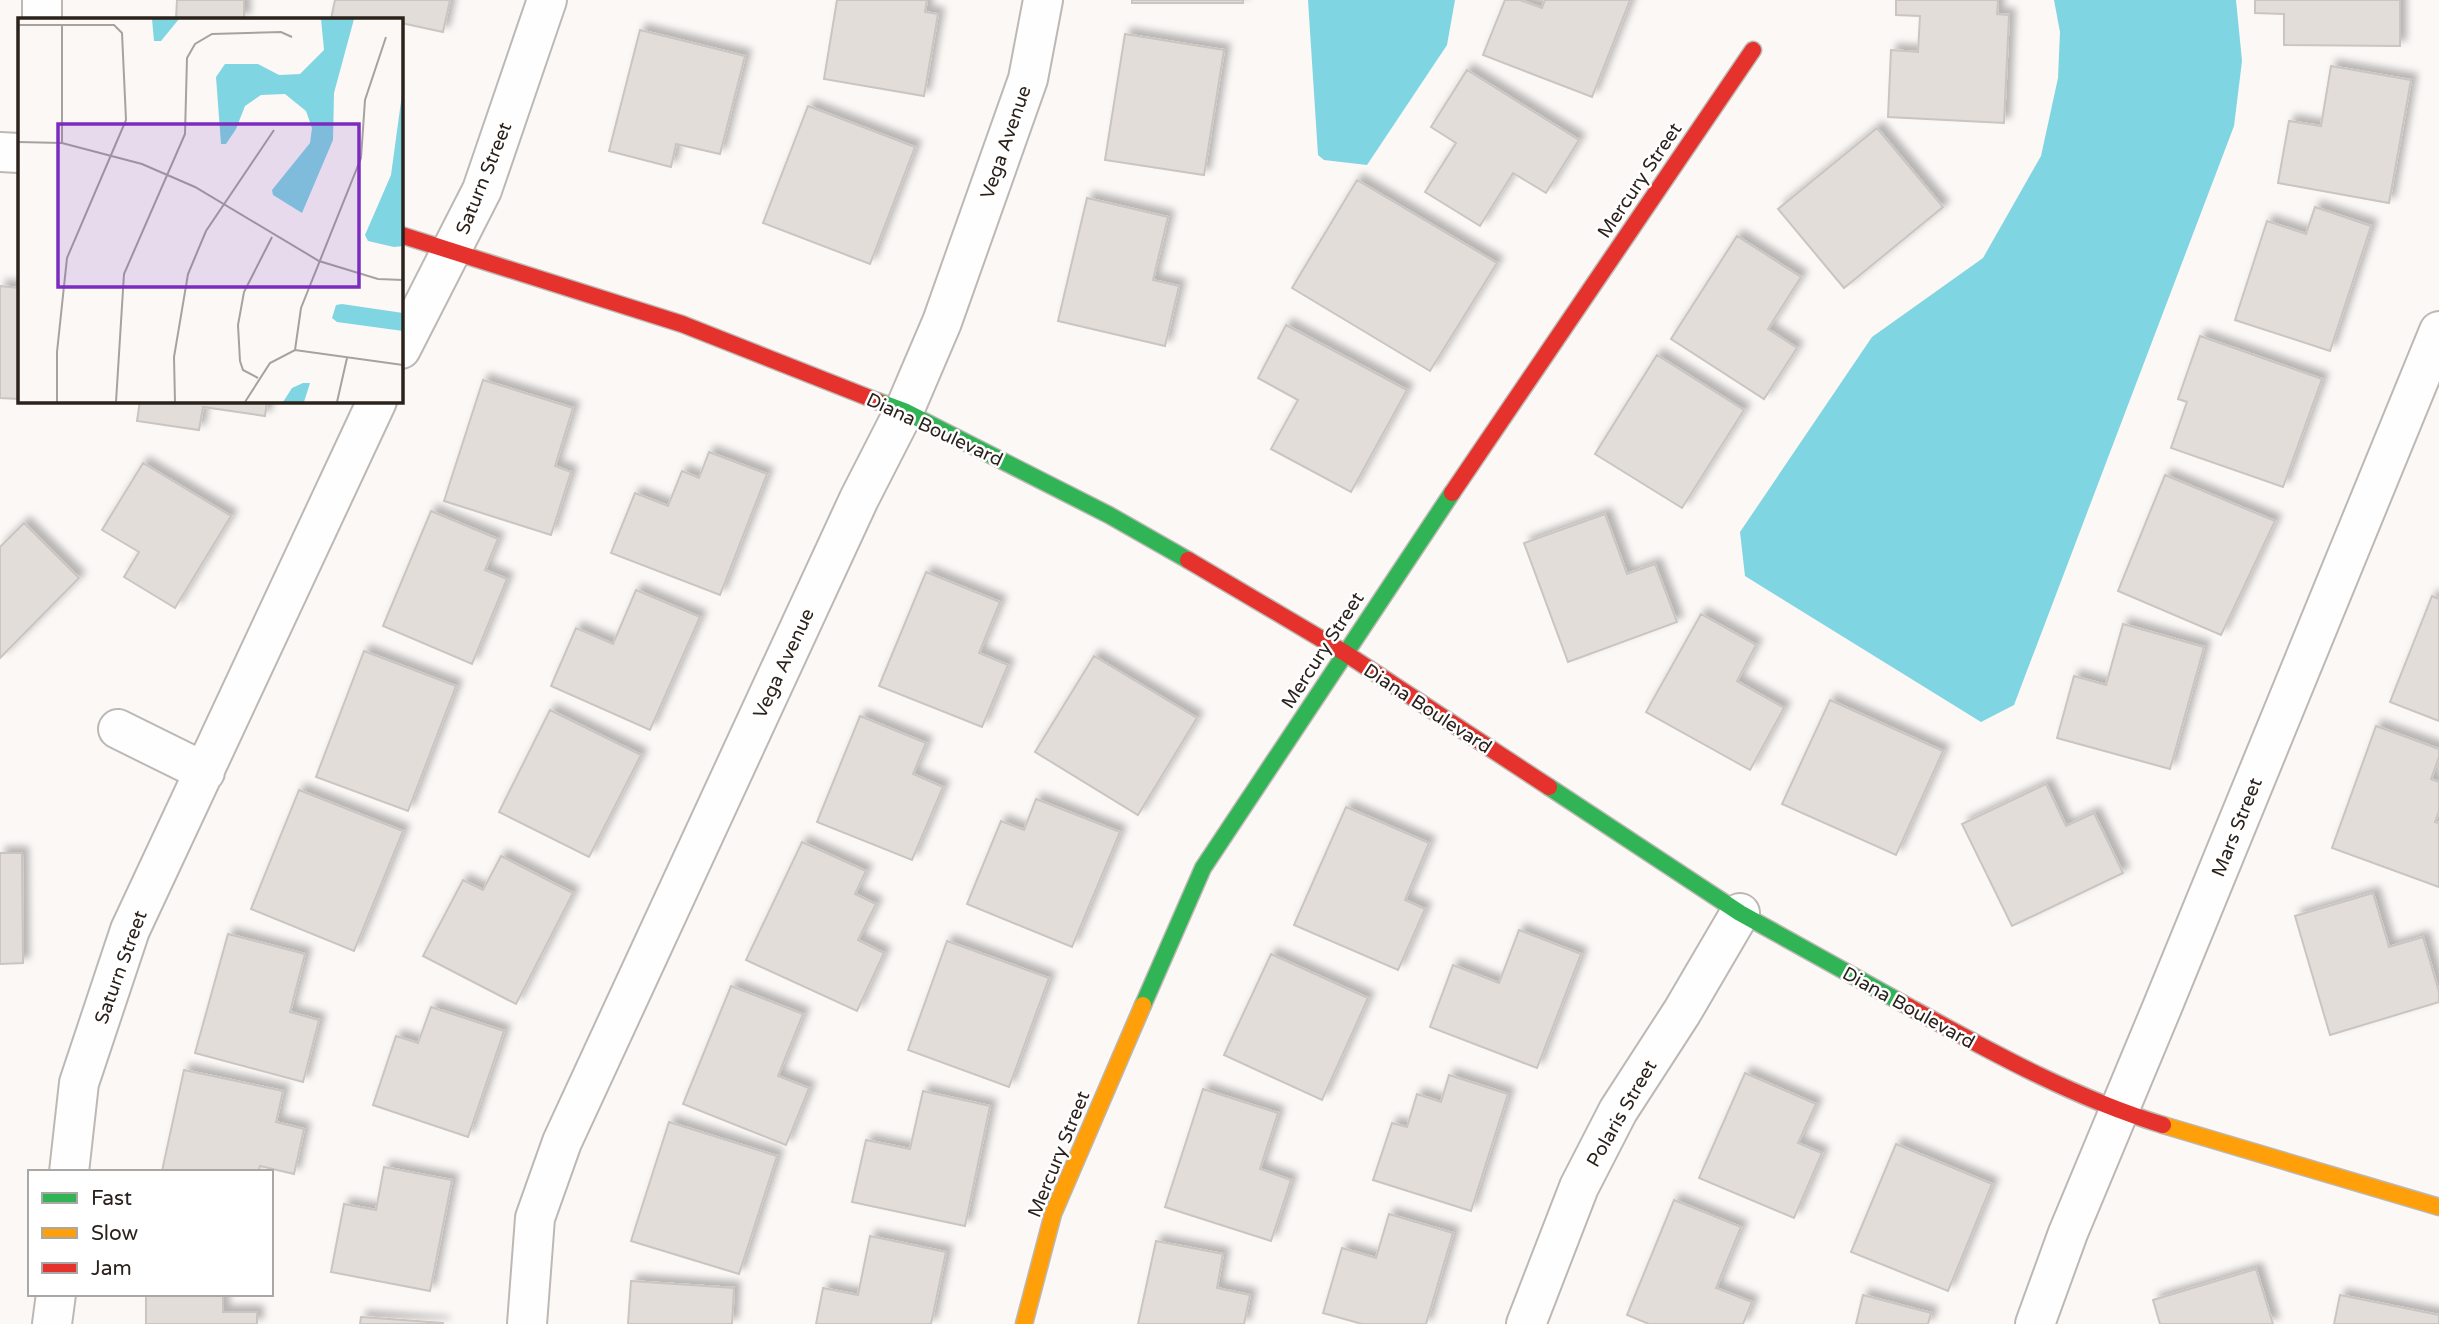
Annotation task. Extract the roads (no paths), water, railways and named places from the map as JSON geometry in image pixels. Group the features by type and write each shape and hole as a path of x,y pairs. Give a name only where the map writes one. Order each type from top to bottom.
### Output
{"street":[{"path":"42,0 42,18"},
{"name":"Saturn Street","path":"402,347 453,250 491,168 547,0"},
{"name":"Vega Avenue","path":"527,1324 535,1218 562,1142 859,499 904,411 942,322 1028,79 1043,0"},
{"name":"Mercury Street","path":"1024,1324 1054,1214 1203,868 1752,50"},
{"path":"0,152 18,153"},
{"name":"Diana Boulevard","path":"402,235 682,324 904,411 1109,515 1235,586 1345,653 1740,913 1992,1053 2118,1111 2439,1207"},
{"name":"Mars Street","path":"2035,1324 2067,1233 2172,984 2439,331"},
{"name":"Saturn Street","path":"69,1170 79,1083 126,943 377,402"},
{"path":"118,729 205,772"},
{"name":"Polaris Street","path":"1526,1324 1579,1187 1618,1111 1682,1012 1740,913"},
{"path":"52,1324 55,1296"}],"water":[{"path":"1308,0 1455,0 1447,45 1367,165 1324,160 1318,155"},
{"path":"2054,0 2236,0 2242,61 2234,126 2014,705 1981,722 1745,576 1740,532 1872,337 1983,258 2041,156 2058,78 2060,32"}]}
